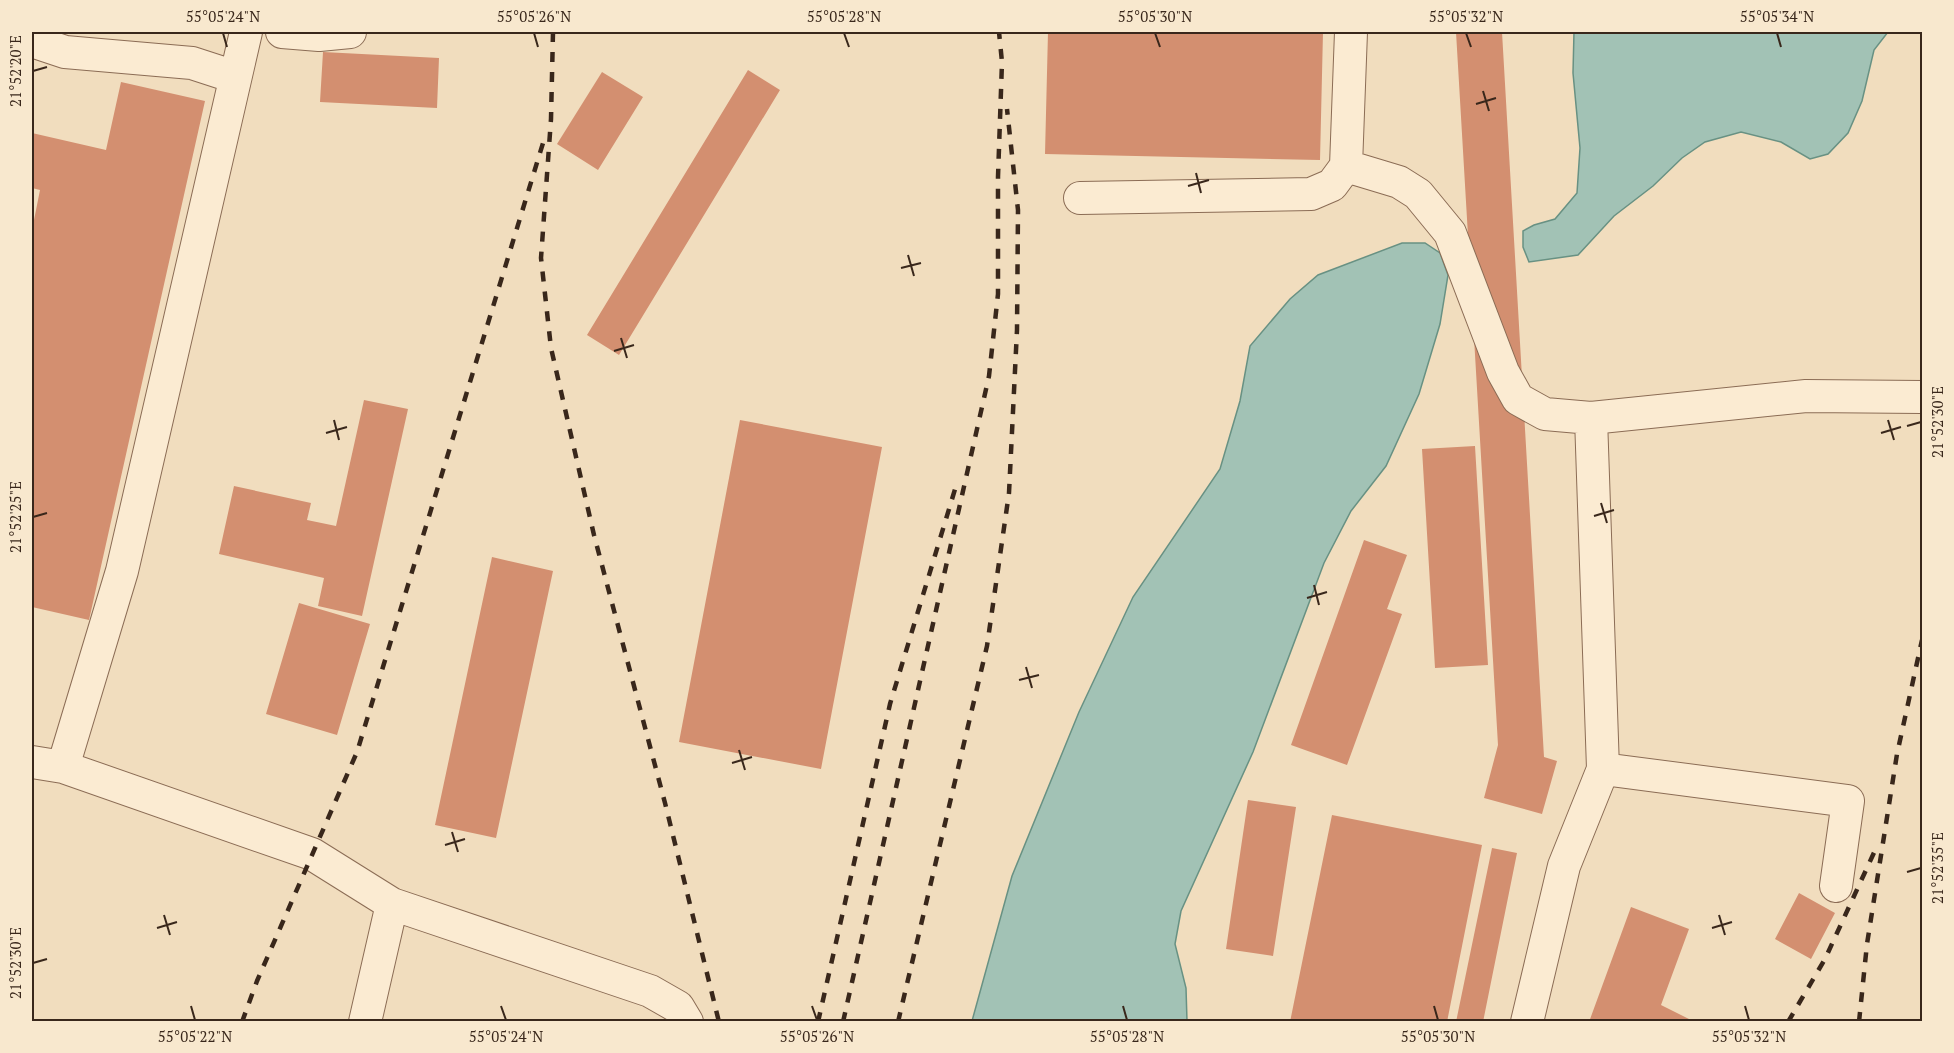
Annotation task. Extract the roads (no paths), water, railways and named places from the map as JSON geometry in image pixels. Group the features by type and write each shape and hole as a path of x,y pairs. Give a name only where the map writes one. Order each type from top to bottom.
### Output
{"lane":[{"path":"63,767 122,571 246,32"},
{"path":"282,32 319,35 350,32"},
{"path":"1080,198 1311,194 1332,184 1346,166 1351,32"},
{"path":"32,42 65,52 192,63 235,77"},
{"path":"1346,166 1399,182 1418,194 1450,233 1503,372 1518,399 1545,414 1591,418 1806,396 1923,397"},
{"path":"1527,1022 1564,866 1603,769 1591,418"},
{"path":"32,762 63,767 312,854 392,904 650,991 678,1007 687,1022"},
{"path":"1603,769 1848,801 1836,886"},
{"path":"364,1022 392,904"}],"railway":[{"path":"553,32 551,119 541,258 551,348 594,535 665,803 719,1022"},
{"path":"843,1022 989,376 998,294 998,177 1002,62 999,32"},
{"path":"898,1022 987,646 1009,493 1017,330 1018,210 1007,109"},
{"path":"242,1022 257,981 357,752 543,143"},
{"path":"818,1022 890,704 956,486"},
{"path":"1859,1022 1867,944 1897,754 1922,640"},
{"path":"1788,1022 1825,959 1878,844"}]}
